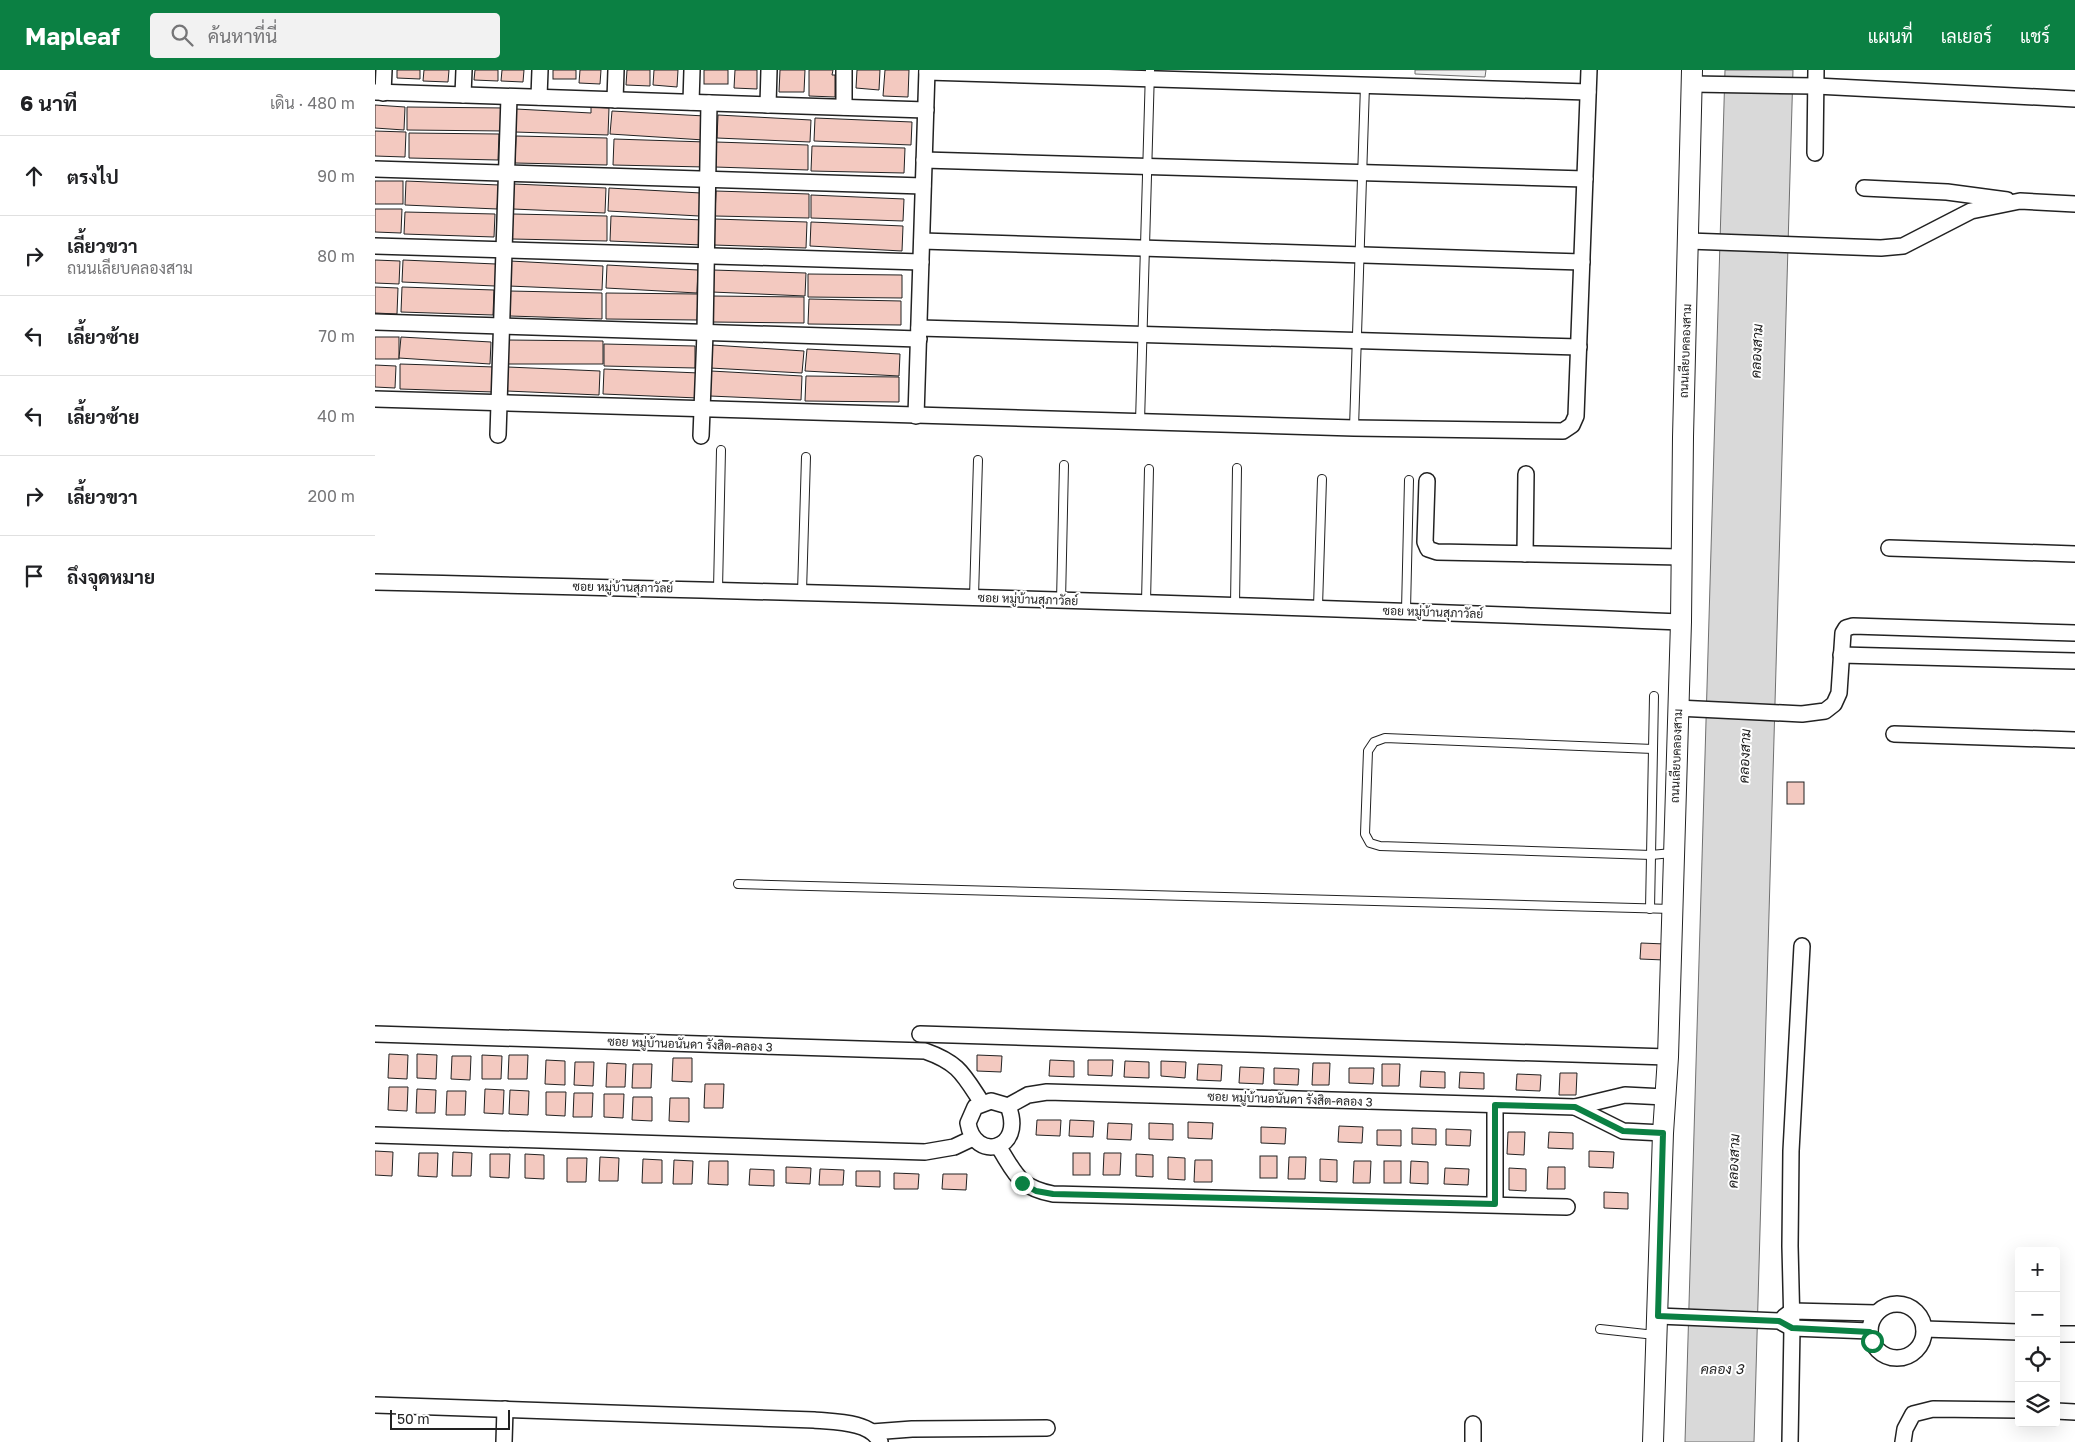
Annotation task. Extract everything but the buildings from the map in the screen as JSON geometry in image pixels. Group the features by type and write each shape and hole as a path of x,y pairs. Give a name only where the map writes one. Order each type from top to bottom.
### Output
{"main road":[{"name":"ถนนเลียบคลองสาม","path":"1653,1442 1663,1133 1668,1057 1672,853 1681,622 1692,77"}],"street":[{"path":"384,70 379,92 926,110"},
{"path":"463,95 464,70"},
{"path":"539,98 540,70"},
{"path":"615,100 616,70"},
{"path":"691,102 692,70"},
{"path":"768,105 769,70"},
{"path":"844,70 844,107"},
{"path":"375,399 1354,428 1563,431 1572,425 1576,416 1589,70"},
{"path":"1815,153 1810,86 1816,70"},
{"path":"916,416 927,71 1366,78 1588,92"},
{"path":"1692,77 1722,86 1810,86 2075,99"},
{"path":"498,435 509,97"},
{"path":"701,436 709,180 709,103"},
{"path":"924,160 1585,179"},
{"path":"375,169 923,186"},
{"path":"1864,188 1947,192 2020,202 2075,204"},
{"path":"1688,240 1881,248 1903,246 1971,211 2020,202"},
{"path":"922,241 1583,262"},
{"path":"375,246 921,262"},
{"path":"375,322 705,332 1143,334 1579,347"},
{"path":"1525,554 1526,474"},
{"path":"1427,481 1425,542 1428,549 1437,552 1681,556"},
{"path":"1889,548 2075,554"},
{"name":"ซอย หมู่บ้านสุภาวัลย์","path":"375,582 718,589 1061,601 1318,607 1681,622"},
{"path":"1677,708 1802,714 1825,711 1834,704 1839,693 1843,633 1846,628 1853,626 2075,633"},
{"path":"1841,655 2075,661"},
{"path":"1894,734 2075,740"},
{"path":"1790,1442 1781,1324 1792,1311 1791,1151 1801,946"},
{"name":"ซอย หมู่บ้านอนันดา รังสิต-คลอง 3","path":"375,1034 925,1052 947,1059 962,1071 982,1103"},
{"path":"920,1034 1668,1057"},
{"name":"ซอย หมู่บ้านอนันดา รังสิต-คลอง 3","path":"1008,1106 1028,1095 1047,1092 1575,1107 1625,1095 1665,1098"},
{"path":"991,1101 1008,1106 1013,1126 1011,1134 1005,1142 998,1146 983,1145 973,1138 967,1123 969,1115 975,1107 982,1103 991,1101"},
{"path":"1495,1105 1495,1204"},
{"name":"ซอย หมู่บ้านอนันดา รังสิต-คลอง 3","path":"1575,1107 1623,1131 1663,1133"},
{"path":"375,1134 925,1152 954,1147 973,1138"},
{"path":"998,1146 1022,1183 1036,1191 1053,1194 1567,1206"},
{"path":"1792,1311 1876,1313 1892,1304 1901,1304 1917,1313 1924,1329 1923,1339 1911,1353 1893,1357 1884,1354 1877,1349 1872,1341 1870,1332 1871,1322 1876,1313"},
{"path":"1657,1326 1687,1319 1781,1324 1870,1332"},
{"path":"1924,1329 2015,1332"},
{"path":"2060,1334 2075,1334"},
{"path":"375,1405 814,1420 843,1423 876,1437 912,1428 1047,1428"},
{"path":"504,1442 505,1409"},
{"path":"1903,1442 1905,1429 1913,1414 1933,1409 2015,1410"},
{"path":"2060,1412 2075,1412"},
{"path":"1473,1424 1473,1442"}],"lane":[{"path":"1140,422 1150,74"},
{"path":"1354,428 1366,78"},
{"path":"718,589 721,450"},
{"path":"803,592 806,457"},
{"path":"974,597 978,460"},
{"path":"1061,601 1063,466"},
{"path":"1235,605 1237,468"},
{"path":"1146,602 1149,469"},
{"path":"1318,607 1322,479"},
{"path":"1406,610 1409,480"},
{"path":"1650,909 1654,696"},
{"path":"1653,749 1385,738 1374,742 1367,751 1365,834 1371,843 1380,846 1651,855 1672,853"},
{"path":"738,884 1672,909"},
{"path":"1600,1329 1657,1326"}],"shaded area":[{"path":"1415,70 1486,70 1485,77 1415,74"}],"water":[{"name":"คลอง 3","path":"1725,70 1793,70 1754,1442 1685,1442"}],"route":[{"path":"1022,1183 1036,1191 1053,1194 1495,1204 1495,1105 1575,1107 1623,1131 1663,1133 1658,1316 1687,1319 1779,1321 1792,1328 1870,1332 1872,1341"}],"water label":[{"name":"คลองสาม","path":"1756,351"},
{"name":"คลองสาม","path":"1744,756"},
{"name":"คลองสาม","path":"1733,1161"}]}
